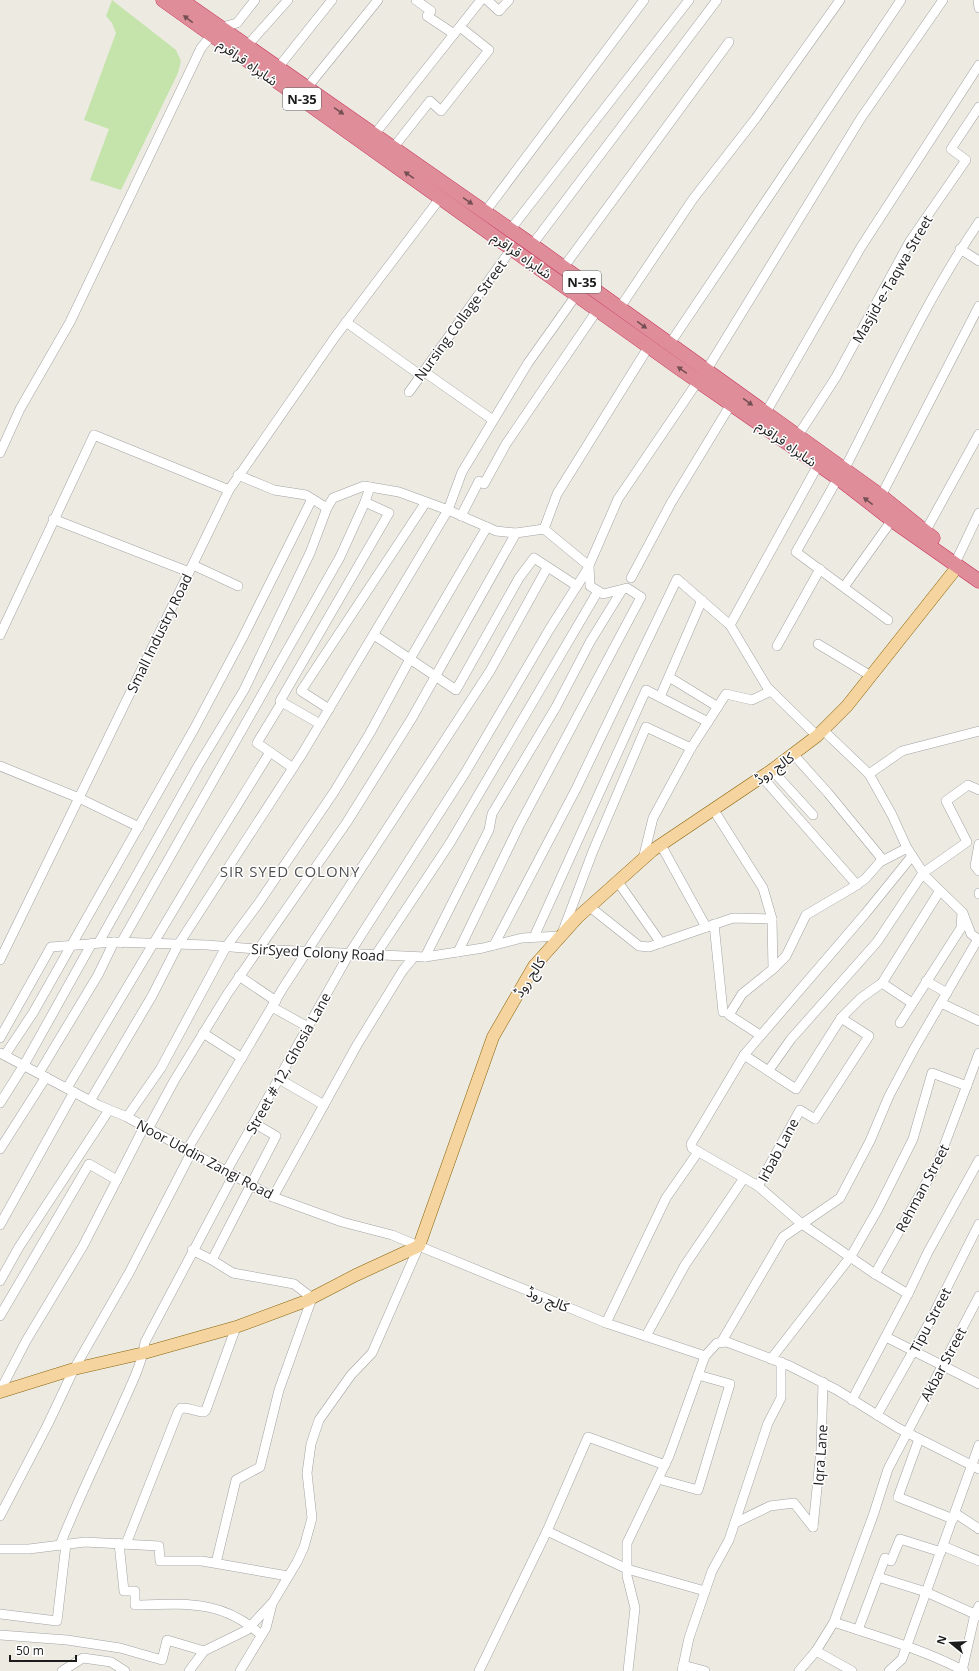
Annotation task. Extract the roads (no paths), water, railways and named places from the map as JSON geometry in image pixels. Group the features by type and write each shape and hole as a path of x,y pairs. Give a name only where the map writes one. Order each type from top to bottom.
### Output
{"highway":[{"name":"شاہراہ قراقرم","path":"163,0 215,32 445,192 485,212 532,245 669,345 731,404 818,465 841,474 881,496 925,532 979,581"},
{"name":"شاہراہ قراقرم","path":"181,0 195,5 215,32 246,47 393,148 512,248 576,294 649,346 765,414 797,437 892,520 958,562 979,571"}],"main road":[{"name":"کالج روڈ","path":"419,1246 493,1037 534,966 590,907 661,844 762,777 820,733 847,706 958,562"},
{"path":"0,1391 74,1369 144,1353 236,1327 312,1298 419,1246"}],"street":[{"path":"0,453 20,409 70,322 201,48 215,32 237,23 255,0"},
{"path":"246,47 288,0"},
{"path":"276,69 332,0"},
{"path":"306,88 378,0"},
{"path":"393,148 430,101 441,111 489,50 457,30 427,16 431,11 416,0"},
{"path":"374,134 481,0"},
{"path":"486,0 499,11 509,0"},
{"path":"485,212 644,0"},
{"path":"510,230 647,51 689,0"},
{"path":"532,245 717,0"},
{"path":"619,308 693,199 760,112 840,0"},
{"path":"669,345 901,0"},
{"name":"Street # 12, Ghosia Lane","path":"0,1614 56,1621 63,1544 81,1492 115,1421 144,1353 145,1342 254,1123 349,954 465,773 589,566 618,500 702,376 861,118 943,0"},
{"path":"978,0 979,8"},
{"path":"563,268 729,42"},
{"path":"765,414 861,247 979,65"},
{"name":"Masjid-e-Taqwa Street","path":"797,437 836,377 910,241 966,160 951,149 979,107"},
{"name":"Small Industry Road","path":"0,960 229,490 346,322 445,192"},
{"path":"888,620 796,552 841,474 960,249 979,222"},
{"name":"Nursing Collage Street","path":"408,392 512,248"},
{"path":"960,249 979,261"},
{"path":"90,1101 152,996 178,945 293,768 448,510 462,472 493,420 528,363 576,294"},
{"path":"881,496 979,306"},
{"path":"461,516 479,481 484,484 506,444 598,309"},
{"path":"346,322 493,420"},
{"path":"544,529 557,494 649,346"},
{"path":"631,578 671,503 731,404"},
{"path":"925,532 979,434"},
{"path":"0,635 94,435 229,490"},
{"path":"730,625 818,465"},
{"path":"238,475 274,490 306,495 327,508"},
{"path":"0,1103 24,1065 198,766 244,690 310,553 327,508 333,498 364,486 399,492 448,510 496,531 516,533 544,529 589,566 590,586 603,594 627,588 641,597 519,826 458,952"},
{"path":"0,1149 117,942 282,661 340,557 365,502 370,487"},
{"path":"2,1054 33,1013 139,827 243,638 312,499"},
{"path":"293,768 257,743 390,513 365,502"},
{"path":"329,709 301,691 426,502"},
{"path":"958,562 979,513"},
{"path":"54,519 238,586"},
{"path":"844,587 892,520"},
{"path":"127,1117 161,1068 226,947 266,892 334,792 370,733 410,659 487,527"},
{"path":"0,1391 26,1341 83,1246 146,1128 203,1033 256,949 347,822 436,678 516,533"},
{"path":"374,635 456,690 519,578 534,558 547,568 577,586"},
{"path":"0,1516 48,1424 74,1369 128,1273 189,1151 242,1058 306,951 490,671 547,568"},
{"path":"777,646 820,569"},
{"path":"494,945 576,790 676,579 730,625 767,687 869,774 892,815 910,852 923,873 939,892 962,912 971,934 978,940 889,1096 870,1141 840,1198 783,1237 722,1341 717,1343 705,1356 665,1465 627,1542 627,1576 635,1608 628,1671"},
{"path":"425,957 489,830 492,814 556,707 590,642 622,590"},
{"path":"375,956 450,843 598,591"},
{"path":"660,697 702,600"},
{"path":"818,644 871,676"},
{"path":"669,677 718,707"},
{"path":"534,937 646,690 708,722"},
{"path":"644,858 653,818 691,748 726,694 752,700 771,691"},
{"path":"282,702 320,724"},
{"path":"561,936 593,851 646,727 691,748"},
{"path":"869,774 902,751 979,732"},
{"path":"0,1225 70,1090 154,943 270,752"},
{"path":"794,754 883,860"},
{"path":"0,766 79,798 139,827"},
{"path":"772,770 813,815"},
{"path":"762,777 857,885"},
{"path":"768,1070 791,1039 877,942 923,873 967,842 946,801 968,785 979,790"},
{"path":"713,809 763,888 772,919 773,969"},
{"path":"661,844 710,925 723,1012"},
{"path":"979,844 975,866 979,871"},
{"path":"760,1035 730,1015 742,994 773,969 786,956 806,915 857,885 883,860 910,852"},
{"path":"758,1186 698,1152 692,1148 691,1144 744,1055 865,914 910,852"},
{"path":"618,882 661,943"},
{"path":"744,1055 796,1089 841,1018 861,998 882,983 939,892"},
{"path":"590,907 639,946 649,947 733,918 772,919"},
{"path":"900,1023 960,928 962,912"},
{"name":"SirSyed Colony Road","path":"0,1038 50,947 96,942 117,942 306,951 375,956 425,957 494,945 522,938 561,936"},
{"path":"274,1197 357,1045 403,970 414,957"},
{"path":"239,976 274,1004 308,1027"},
{"path":"926,981 947,992"},
{"path":"882,983 912,1003"},
{"path":"941,1003 979,1021"},
{"name":"Irbab Lane","path":"841,1018 869,1036 815,1119 800,1110 758,1186 802,1224 875,1274 908,1294"},
{"path":"203,1033 242,1058"},
{"name":"Rehman Street","path":"875,1274 938,1162 979,1053"},
{"name":"Noor Uddin Zangi Road","path":"2,1054 90,1101 127,1117 229,1174 274,1197 342,1222 392,1235 419,1246"},
{"path":"771,1359 850,1256 878,1209 913,1139 932,1073 967,1086"},
{"path":"279,1079 324,1105"},
{"path":"0,1281 19,1247 109,1110"},
{"path":"212,1260 276,1136 254,1123"},
{"path":"606,1323 666,1198 698,1152"},
{"path":"852,1400 886,1337 928,1252 979,1160"},
{"path":"0,1316 89,1164 117,1180"},
{"path":"646,1336 685,1265 744,1178"},
{"name":"Tipu Street","path":"877,1415 928,1325 979,1224"},
{"path":"189,1671 204,1651 224,1643 247,1630 251,1626 273,1602 304,1547 312,1518 307,1474 311,1444 319,1420 351,1375 372,1352 419,1246"},
{"name":"کالج روڈ","path":"419,1246 606,1323 705,1356"},
{"path":"192,1250 233,1273 294,1284 312,1298 279,1390 260,1467 236,1480 221,1537 216,1563"},
{"name":"Akbar Street","path":"800,1671 816,1651 834,1622 874,1513 888,1469 979,1296"},
{"path":"236,1327 206,1410 204,1412 200,1412 186,1407 181,1408 178,1412 122,1544 124,1591 135,1591 135,1605 185,1604 212,1607 233,1615 251,1626 261,1635"},
{"path":"886,1337 979,1384"},
{"path":"722,1341 747,1348 823,1382 906,1433 976,1468"},
{"path":"705,1671 682,1668 689,1638 712,1571 729,1540 768,1423 781,1398 781,1362"},
{"path":"658,1479 698,1490 730,1384 698,1375"},
{"name":"Iqra Lane","path":"734,1522 770,1506 794,1503 813,1528 821,1450 823,1382"},
{"path":"479,1671 547,1530 588,1437 665,1465"},
{"path":"919,1439 898,1497 954,1516 979,1529"},
{"path":"889,1671 902,1659 905,1646 954,1516 976,1468 979,1445"},
{"path":"547,1530 627,1569 705,1591"},
{"path":"858,1630 885,1558 891,1561 900,1539 942,1549 979,1561"},
{"path":"0,1549 29,1549 85,1542 159,1546 160,1561 202,1561 288,1576"},
{"path":"834,1622 905,1646 963,1671 978,1612 926,1592 878,1577"},
{"path":"240,1671 266,1628 273,1602"},
{"path":"0,1635 90,1643 120,1648 162,1660 167,1640 204,1651"},
{"path":"816,1651 852,1671"},
{"path":"62,1671 83,1658 111,1662 125,1671"}],"district":[{"name":"SIR SYED COLONY","path":"290,871"}]}
